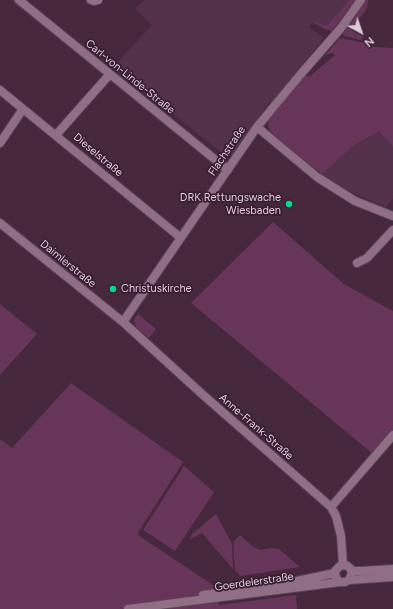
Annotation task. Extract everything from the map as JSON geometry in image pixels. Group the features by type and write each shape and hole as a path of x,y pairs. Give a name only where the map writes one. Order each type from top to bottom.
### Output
{"street":[{"name":"Carl-von-Linde-Straße","path":"19,0 228,170"},
{"path":"91,0 98,0"},
{"name":"Flachstraße","path":"123,322 257,127 341,28 361,0"},
{"path":"56,135 110,74"},
{"name":"Dieselstraße","path":"0,90 181,238"},
{"path":"0,143 23,109"},
{"path":"257,127 317,177 355,201 393,216"},
{"name":"Daimlerstraße","path":"0,223 123,322"},
{"path":"357,263 367,258 393,230"},
{"name":"Anne-Frank-Straße","path":"123,322 202,394 331,507 336,516 343,565"},
{"path":"331,507 393,435"},
{"path":"340,582 336,578 335,573 338,567 343,565 348,566 352,571 352,576 349,580"},
{"path":"352,571 393,569"},
{"name":"Goerdelerstraße","path":"171,603 220,592 292,582 335,573"},
{"name":"Goerdelerstraße","path":"128,609 345,582 349,580 393,577"}],"shaded area":[{"path":"144,0 349,0 327,27 313,21 309,27 324,38 271,103 269,102 232,155 228,156 224,155 121,72 119,73 112,68 152,25 135,9"},
{"path":"349,0 355,0 332,31 312,22 313,21 327,26"},
{"path":"367,0 368,4 366,10 351,29 355,33 363,36 362,38 360,40 342,35"},
{"path":"340,38 365,43 374,47 393,48 393,147 379,131 353,146 322,174 270,131 268,125 269,119 305,75 309,77 335,55 332,53 325,55"},
{"path":"379,130 393,147 393,199 386,207 344,189 322,174 353,146"},
{"path":"273,222 344,284 393,311 393,431 373,454 191,303"},
{"path":"0,304 37,334 0,375"},
{"path":"138,314 156,329 149,338 136,327 134,322"},
{"path":"71,383 183,462 139,531 138,535 216,587 219,605 296,595 297,609 0,609 0,439 12,448"},
{"path":"184,466 214,492 175,551 143,530"},
{"path":"216,514 232,544 233,569 202,533 189,540 192,534"},
{"path":"240,535 253,547 261,550 271,548 279,549 300,567 240,576 235,570 233,542"}],"place":[{"name":"DRK Rettungswache Wiesbaden","path":"289,204"},
{"name":"Christuskirche","path":"113,289"}]}
